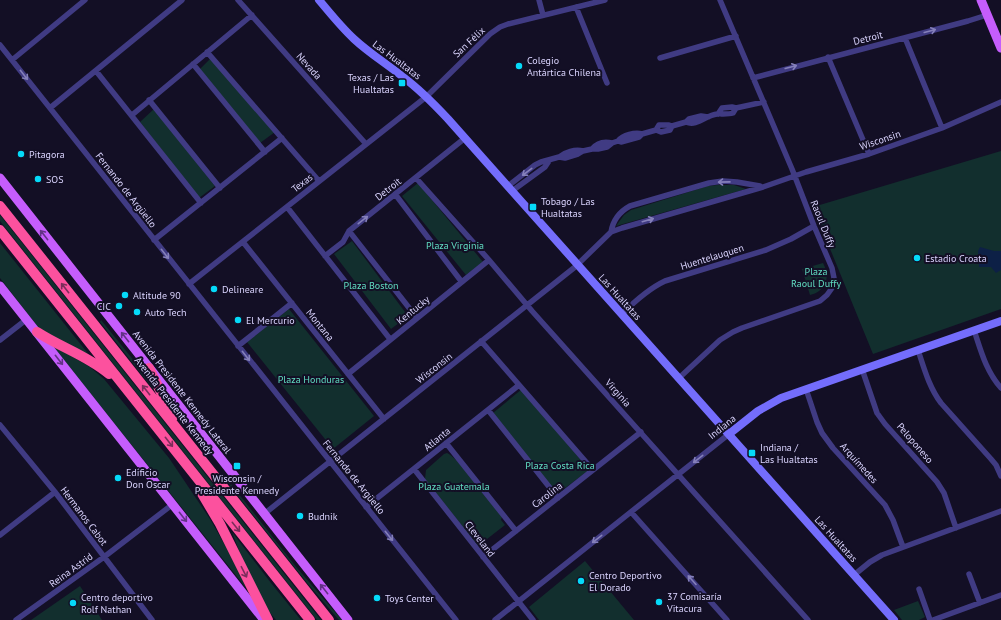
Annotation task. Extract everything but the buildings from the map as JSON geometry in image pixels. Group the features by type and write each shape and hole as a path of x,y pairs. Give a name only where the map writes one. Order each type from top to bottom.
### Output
{"highway":[{"name":"Avenida Presidente Kennedy","path":"0,206 329,620"},
{"path":"0,230 310,620"},
{"path":"37,332 90,360 108,372 127,390"},
{"path":"149,368 187,443"},
{"path":"186,464 220,524 268,620"}],"main road":[{"path":"981,0 987,15 998,32 1001,48"},
{"name":"Avenida Presidente Kennedy Lateral","path":"0,178 348,620"},
{"path":"0,286 264,620"}],"street":[{"path":"12,60 85,0"},
{"path":"50,108 182,0"},
{"name":"Nevada","path":"238,0 366,144"},
{"name":"Las Hualtatas","path":"319,0 336,21 354,39 406,79 426,97 465,138 894,620"},
{"path":"539,0 543,15"},
{"name":"San Félix","path":"426,97 490,34 500,27 605,0"},
{"name":"Raoul Duffy","path":"678,378 720,340 733,332 751,324 820,301 827,295 832,288 833,283 833,273 795,176 720,0"},
{"path":"576,7 607,83"},
{"path":"132,115 252,15"},
{"name":"Detroit","path":"753,78 975,20 987,15"},
{"path":"660,58 736,36"},
{"path":"905,38 942,128"},
{"name":"Fernando de Argüello","path":"0,44 456,620"},
{"path":"207,52 319,181"},
{"path":"828,58 869,154"},
{"path":"193,64 265,152"},
{"path":"96,71 201,203"},
{"name":"Texas","path":"189,284 426,97"},
{"path":"149,100 220,188"},
{"path":"510,189 535,165 542,162 559,157 565,158 583,151 607,147 615,142 621,142 639,137 642,134 656,130 661,132 670,130 672,126 686,122 690,124 718,114 733,113 736,108 764,102"},
{"name":"Wisconsin","path":"264,514 578,265 611,232 869,154 942,128 1001,102"},
{"path":"154,240 282,138"},
{"name":"Detroit","path":"325,256 343,242 349,231 465,138"},
{"name":"Virginia","path":"416,178 808,620"},
{"name":"Wisconsin","path":"611,232 617,216 630,206 709,183 723,181 763,187"},
{"path":"395,194 462,282"},
{"path":"287,207 390,339"},
{"name":"Huentelauquen","path":"622,314 645,292 665,281 766,250 791,239 814,226"},
{"path":"349,231 417,318"},
{"name":"Montana","path":"243,242 384,419"},
{"name":"Kentucky","path":"348,374 489,260"},
{"path":"238,346 292,303"},
{"path":"0,340 27,319"},
{"name":"Indiana","path":"495,620 766,406 781,398 1001,321"},
{"path":"974,330 988,369 1001,388"},
{"path":"481,342 593,470"},
{"path":"918,350 929,381 936,395 991,459 1001,476"},
{"name":"Peloponeso","path":"862,369 877,413 937,482 944,493 956,528"},
{"name":"Atlanta","path":"366,507 519,385"},
{"name":"Arquímedes","path":"806,389 822,433 833,448 885,505 893,520 903,547"},
{"path":"488,410 558,498"},
{"name":"Hermanos Cabot","path":"0,425 55,492 152,620"},
{"path":"0,436 6,432"},
{"name":"Carolina","path":"483,558 641,432"},
{"path":"446,443 516,531"},
{"name":"Cleveland","path":"414,469 533,620"},
{"path":"0,534 55,492"},
{"name":"Reina Astrid","path":"16,620 104,557 173,504"},
{"path":"854,575 874,559 1001,511"},
{"path":"631,512 727,620"},
{"path":"969,574 980,603"},
{"path":"919,589 931,620 1001,595"}],"green space":[{"path":"211,58 275,132 260,143 200,69"},
{"path":"154,109 215,186 199,198 140,122"},
{"name":"Estadio Croata","path":"1001,151 1001,309 873,354 813,207"},
{"name":"Plaza Virginia","path":"418,183 483,262 466,275 402,196"},
{"path":"734,185 746,189 616,226 624,215 631,210 708,186"},
{"path":"0,215 321,620 317,620 0,221"},
{"name":"Plaza Boston","path":"352,241 408,316 391,329 334,254"},
{"path":"0,243 90,356 52,337 38,327 0,278"},
{"name":"Plaza Raoul Duffy","path":"823,263 827,274 825,285 816,293 810,295 802,269"},
{"name":"Plaza Honduras","path":"289,309 374,416 333,449 247,342"},
{"path":"101,320 148,378 154,390 100,322"},
{"path":"51,344 90,367 104,379 169,458 210,519 226,547 246,588"},
{"name":"Plaza Costa Rica","path":"522,389 589,470 557,494 493,413"},
{"name":"Plaza Guatemala","path":"447,453 459,463 475,482 502,517 501,520 505,525 478,546 425,479 426,470"},
{"path":"231,484 297,568 342,620 339,620 307,583 230,486"},
{"path":"232,532 301,620 276,620 267,609 249,577"},
{"name":"Centro Deportivo El Dorado","path":"585,561 634,620 539,620 529,607"},
{"name":"Centro deportivo Rolf Nathan","path":"80,586 102,620 31,620"},
{"path":"918,601 925,617 919,620 902,620 894,610"}],"water":[{"path":"980,247 994,251 1001,251 1001,270 996,273 991,267 979,267 978,251"}],"place":[{"name":"Colegio Antártica Chilena","path":"519,66"},
{"name":"Texas / Las Hualtatas","path":"402,83"},
{"name":"Pitagora","path":"21,154"},
{"name":"SOS","path":"38,179"},
{"name":"Tobago / Las Hualtatas","path":"533,207"},
{"name":"Estadio Croata","path":"917,258"},
{"name":"Delineare","path":"214,289"},
{"name":"Altitude 90","path":"125,295"},
{"name":"CIC","path":"119,306"},
{"name":"Auto Tech","path":"137,312"},
{"name":"El Mercurio","path":"238,320"},
{"name":"Indiana / Las Hualtatas","path":"752,453"},
{"name":"Wisconsin / Presidente Kennedy","path":"237,466"},
{"name":"Edificio Don Oscar","path":"118,478"},
{"name":"Budnik","path":"300,516"},
{"name":"Centro Deportivo El Dorado","path":"581,581"},
{"name":"Toys Center","path":"377,598"},
{"name":"37 Comisaría Vitacura","path":"659,602"},
{"name":"Centro deportivo Rolf Nathan","path":"73,603"}]}
